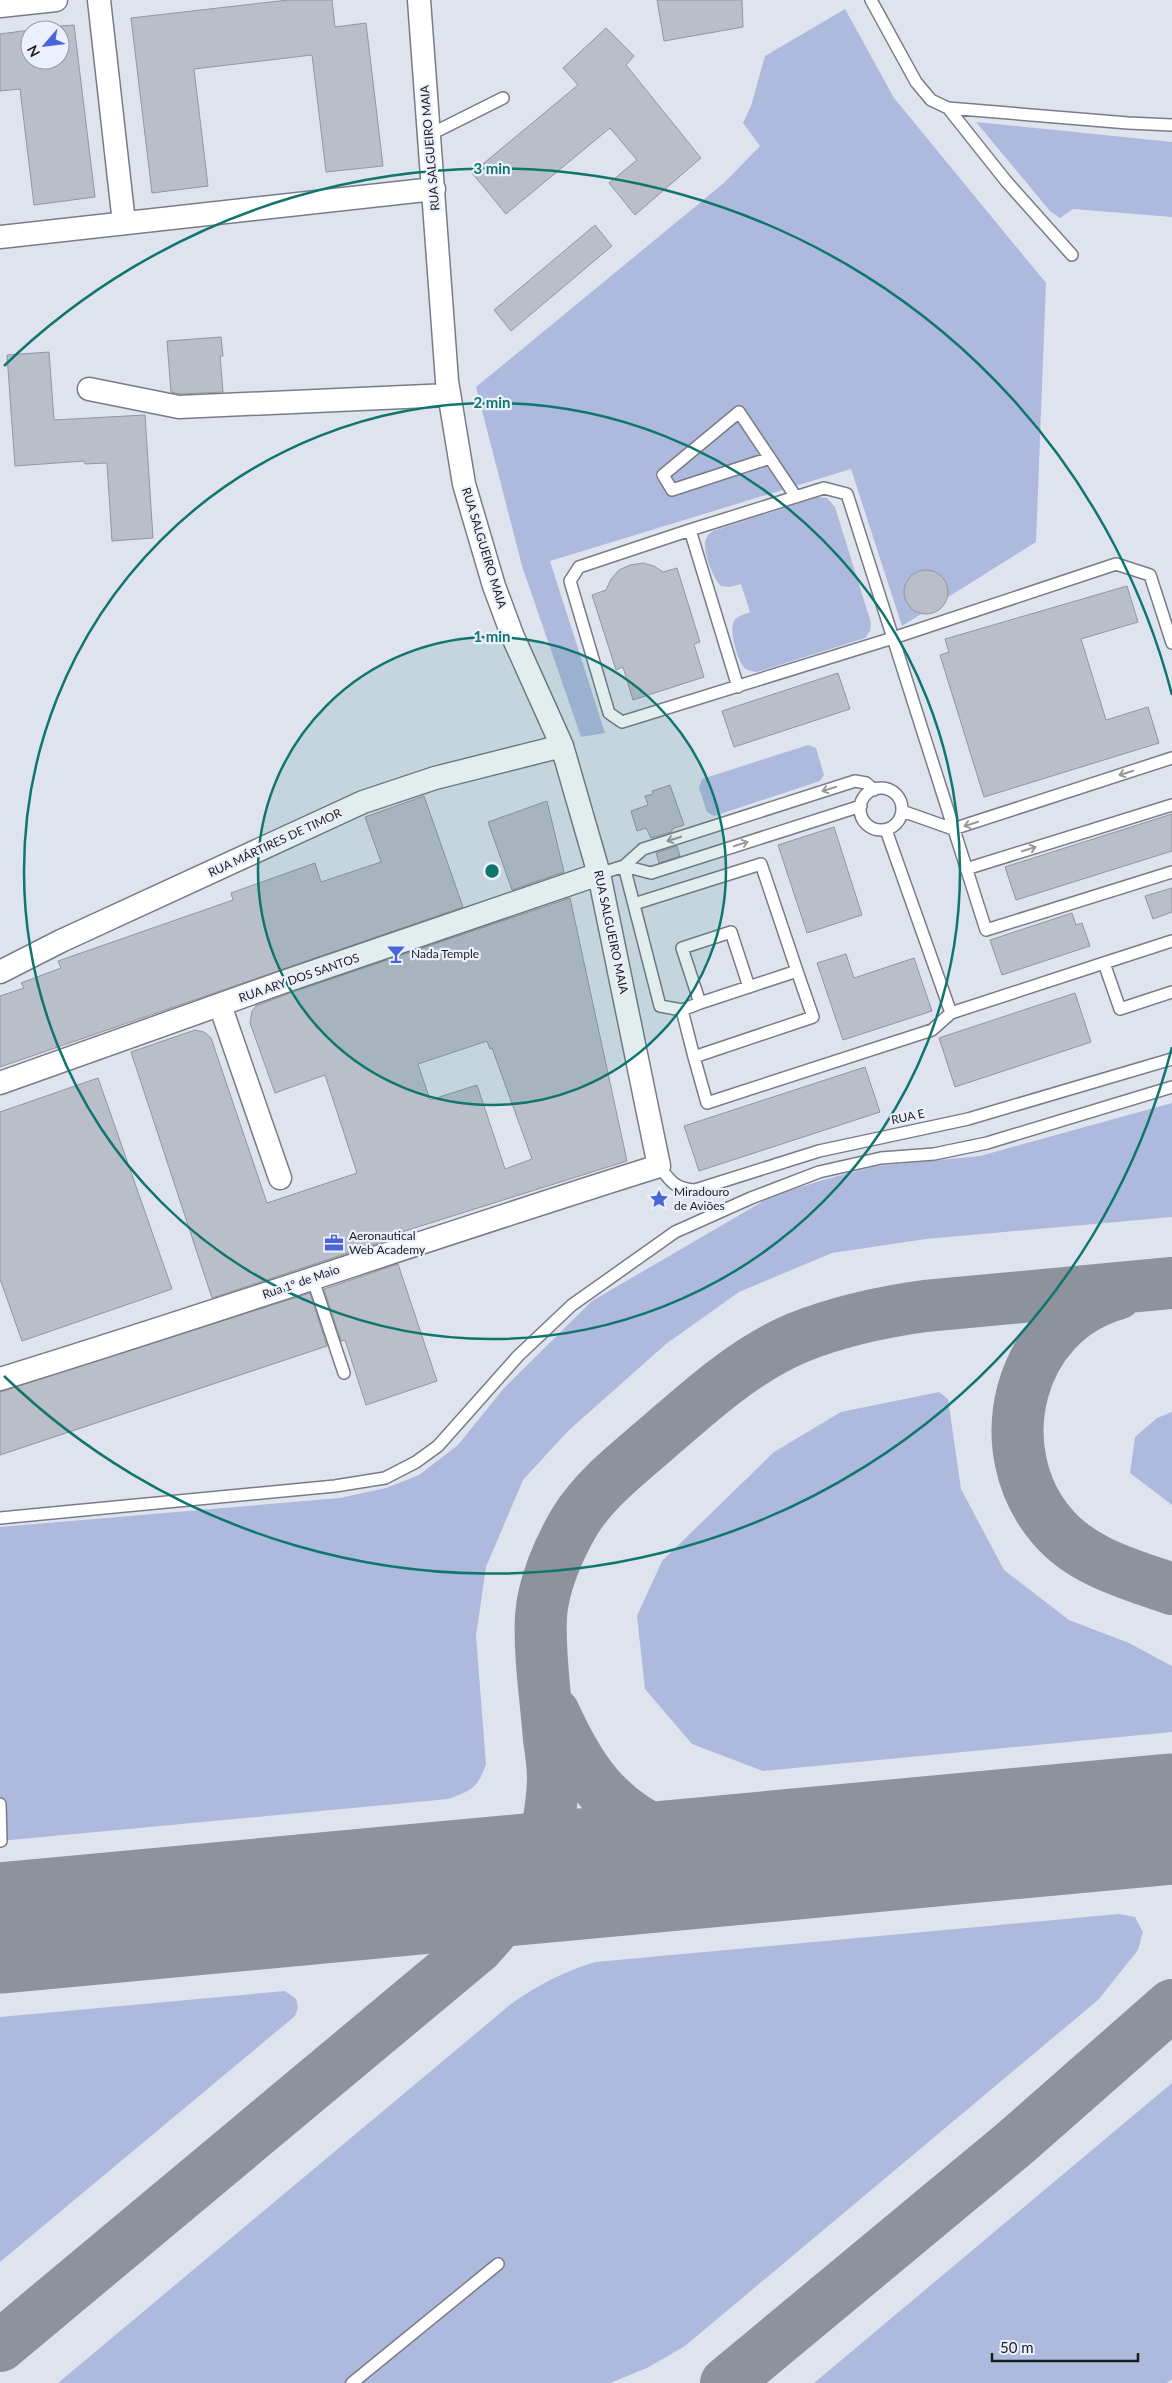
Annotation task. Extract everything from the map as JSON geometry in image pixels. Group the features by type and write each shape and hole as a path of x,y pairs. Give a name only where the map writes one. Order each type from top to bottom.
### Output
{"street":[{"path":"0,6 56,0"},
{"path":"99,0 124,223"},
{"name":"RUA SALGUEIRO MAIA","path":"419,0 449,395 464,484 494,586 513,637 562,746 599,874 659,1166"},
{"path":"0,237 434,189"},
{"path":"89,389 179,407 449,395"},
{"name":"RUA MÁRTIRES DE TIMOR","path":"0,972 61,941 364,802 435,778 562,746"},
{"name":"RUA ARY DOS SANTOS","path":"0,1084 220,1005 599,874"},
{"path":"220,1005 280,1178"},
{"name":"Rua 1º de Maio","path":"0,1379 205,1315 312,1277 659,1166"}],"lane":[{"path":"871,0 916,82 931,100 948,108 1128,123 1172,124"},
{"path":"429,134 503,98"},
{"path":"948,108 1006,181 1072,255"},
{"path":"770,458 672,490 663,475 739,412 770,458 796,497"},
{"path":"1172,643 1150,575 1116,564 893,638 622,722 609,713 570,581 578,567 690,530 824,488 847,494 893,638 954,830 966,869 986,930 1172,872"},
{"path":"690,530 738,687"},
{"path":"902,811 954,830 1172,758"},
{"path":"599,874 624,866 643,849 855,781 866,783 874,790"},
{"path":"881,788 896,795 902,811 898,822 886,830 870,827 861,813 863,799 874,790 881,788"},
{"path":"966,869 1172,805"},
{"path":"624,866 651,873 861,806"},
{"path":"886,830 951,1013"},
{"path":"634,904 761,864 813,1017 694,1057"},
{"path":"624,866 660,1006 682,1010 797,971"},
{"path":"700,1003 682,948 731,932 749,987"},
{"path":"682,1010 706,1103 932,1030 951,1013 1172,941"},
{"path":"1104,963 1120,1009 1172,992"},
{"name":"RUA E","path":"659,1166 672,1184 683,1190 695,1190 819,1151 968,1119 1172,1059"},
{"path":"0,1518 335,1486 385,1478 416,1462 438,1446 518,1356 572,1305 676,1232 751,1198 819,1172 881,1158 934,1154 987,1143 1172,1087"},
{"path":"312,1277 344,1373"},
{"path":"0,1804 1,1841"},
{"path":"352,2383 498,2264"}],"shaded area":[{"path":"845,9 894,98 1046,283 1036,542 902,626 851,469 550,561 605,733 581,737 522,566 476,387 724,183 760,146 743,123 751,106 765,56"},
{"path":"976,122 1172,142 1172,217 1073,209 1060,218 1050,211"},
{"path":"818,497 827,498 835,507 871,623 870,631 865,638 757,672 746,669 738,657 732,630 734,621 739,616 750,612 741,584 730,587 721,586 714,576 706,555 705,542 707,537 713,531"},
{"path":"808,745 816,748 824,775 820,781 714,816 707,812 699,788 702,779"},
{"path":"1172,1103 1172,1217 926,1239 832,1253 739,1292 666,1344 568,1431 523,1480 486,1567 476,1636 486,1764 477,1784 473,1788 448,1799 0,1841 0,1527 340,1498 386,1488 419,1475 458,1445 504,1388 592,1301 772,1196 877,1166 980,1156"},
{"path":"939,1392 948,1399 961,1489 1004,1570 1069,1620 1129,1643 1172,1666 1172,1732 763,1771 692,1744 645,1689 637,1616 662,1561 774,1452 841,1412"},
{"path":"1172,1412 1172,1505 1130,1473 1135,1437 1157,1418"},
{"path":"1119,1914 1135,1917 1143,1932 1138,1950 1098,2000 685,2346 647,2368 610,2383 58,2383 511,2004 562,1974 596,1962"},
{"path":"285,1991 296,1999 298,2008 295,2016 0,2262 0,2017"},
{"path":"1172,2083 1172,2379 1167,2383 814,2383"}],"building":[{"path":"288,0 332,0 335,27 366,23 383,166 326,172 312,55 194,69 208,186 152,193 131,18"},
{"path":"657,0 742,0 743,27 664,41"},
{"path":"70,25 74,25 95,197 34,205 20,89 0,91 0,34 20,31 20,70 70,70"},
{"path":"606,28 634,56 626,65 701,158 635,215 609,183 637,160 610,128 506,214 472,173 578,85 563,68"},
{"path":"595,225 612,246 511,331 494,310"},
{"path":"221,337 223,356 220,356 223,392 180,394 171,392 167,341"},
{"path":"49,352 54,420 145,415 153,538 112,541 107,463 85,464 84,461 15,466 7,355"},
{"path":"643,563 654,566 663,572 677,568 700,642 694,644 704,677 633,700 623,667 616,670 592,595 606,590 611,579 619,570 630,565"},
{"path":"926,570 938,574 944,580 948,592 944,604 938,610 926,614 914,610 908,604 904,592 908,580 914,574"},
{"path":"1127,586 1138,622 1081,639 1106,720 1148,707 1159,743 984,797 940,655 949,652 945,639"},
{"path":"838,673 850,709 734,747 722,711"},
{"path":"670,785 684,825 672,829 672,832 651,838 646,828 637,831 631,811 648,805 645,796 653,794 652,791"},
{"path":"424,796 463,907 0,1067 0,996 24,988 21,983 61,968 58,961 233,900 231,893 315,863 321,882 381,862 365,817"},
{"path":"547,801 564,872 512,890 488,822"},
{"path":"1172,814 1172,851 1016,900 1005,867"},
{"path":"834,827 862,915 807,933 778,845"},
{"path":"677,846 680,856 659,863 656,853"},
{"path":"1172,888 1172,912 1153,919 1145,896"},
{"path":"570,898 627,1161 389,1236 390,1239 212,1298 131,1052 195,1030 204,1032 211,1038 267,1203 357,1173 325,1075 275,1093 250,1023 252,1011 256,1006","holes":["487,1041 490,1049 492,1048 532,1159 505,1169 477,1085 430,1100 418,1064"]},
{"path":"1072,913 1076,925 1082,923 1090,946 1002,975 990,940"},
{"path":"846,954 854,978 914,958 932,1011 843,1040 817,963"},
{"path":"1075,993 1091,1042 955,1087 939,1038"},
{"path":"865,1067 880,1112 699,1171 684,1126"},
{"path":"98,1078 172,1289 22,1341 0,1279 0,1112"},
{"path":"398,1264 437,1381 366,1405 345,1340 341,1341 324,1289"},
{"path":"310,1293 327,1346 0,1455 0,1392"}],"taxiway":[{"path":"0,2346 478,1947 509,1909 522,1890 541,1850 551,1805 553,1769 541,1647 542,1604 548,1579 563,1543 575,1521 592,1498 622,1468 705,1397 740,1370 777,1347 829,1327 876,1314 925,1306 1172,1283"},
{"path":"1117,1294 1083,1309 1056,1331 1035,1360 1023,1392 1018,1427 1021,1462 1032,1495 1052,1526 1064,1538 1092,1558 1123,1572 1172,1589"},
{"path":"554,1713 582,1766 609,1799 626,1813 645,1825 686,1844 729,1855 751,1858"},
{"path":"726,2383 1015,2143 1172,2005"}],"runway":[{"path":"0,1928 1172,1819"}],"place":[{"name":"Nada Temple","path":"396,954"},
{"name":"Miradouro de Aviões","path":"659,1199"},
{"name":"Aeronautical Web Academy","path":"334,1243"}]}
